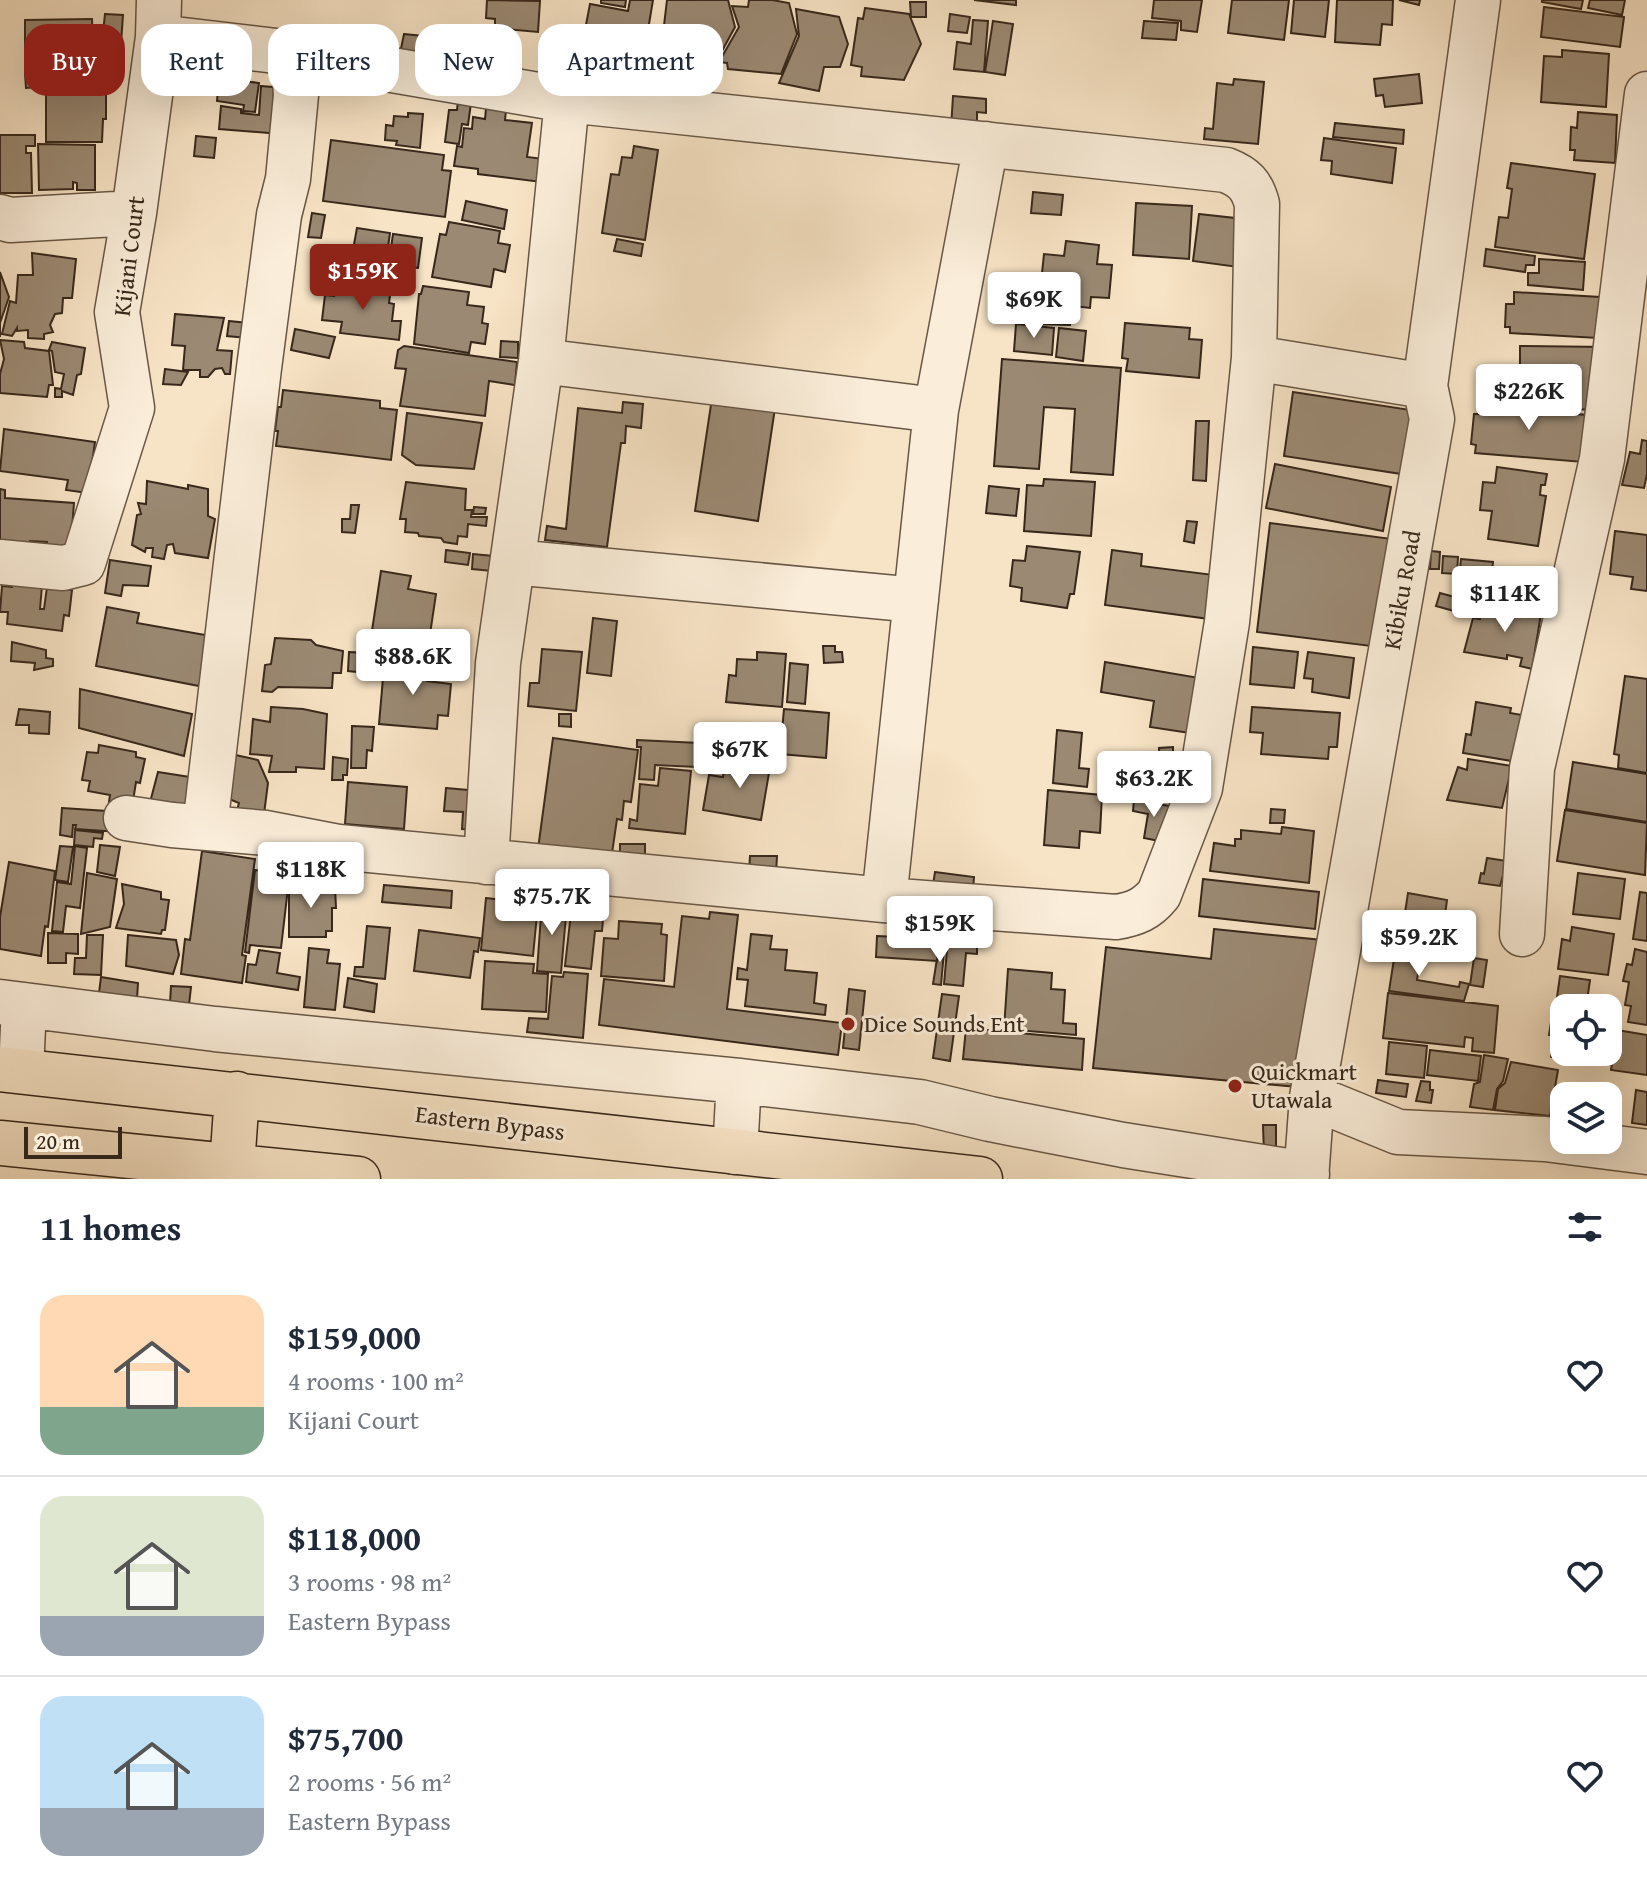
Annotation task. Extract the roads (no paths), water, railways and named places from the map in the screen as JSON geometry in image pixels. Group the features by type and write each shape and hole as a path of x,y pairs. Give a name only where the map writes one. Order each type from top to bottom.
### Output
{"main road":[{"name":"Eastern Bypass","path":"10,1070 980,1179"},
{"path":"232,1167 237,1094"},
{"path":"0,1143 358,1179"}],"street":[{"name":"Kibiku Road","path":"1306,1176 1312,1097 1432,419 1425,386 1478,0"},
{"path":"159,19 268,47"},
{"name":"Kijani Court","path":"0,562 63,568 83,563 132,408 117,312 134,213 159,19"},
{"path":"126,818 266,833 339,847 486,862 884,900 1116,917 1134,914 1150,905 1159,894 1200,788 1227,622 1254,358 1257,204 1253,189 1241,176 1226,170 567,100 399,71"},
{"path":"1522,934 1532,768 1602,459 1647,94"},
{"path":"205,827 259,368 279,215 288,179 296,96"},
{"path":"486,862 498,663 541,361 567,100"},
{"path":"884,900 936,410 986,144"},
{"path":"0,217 10,220 134,213"},
{"path":"1254,358 1425,386"},
{"path":"541,361 936,410"},
{"path":"513,562 916,600"},
{"path":"10,1070 12,1004 215,1029 920,1102 1123,1145 1306,1176"},
{"path":"735,1152 739,1081"},
{"path":"1312,1097 1398,1132 1545,1139 1647,1152"}],"place":[{"name":"Dice Sounds Ent","path":"848,1024"},
{"name":"Quickmart Utawala","path":"1235,1086"}]}
